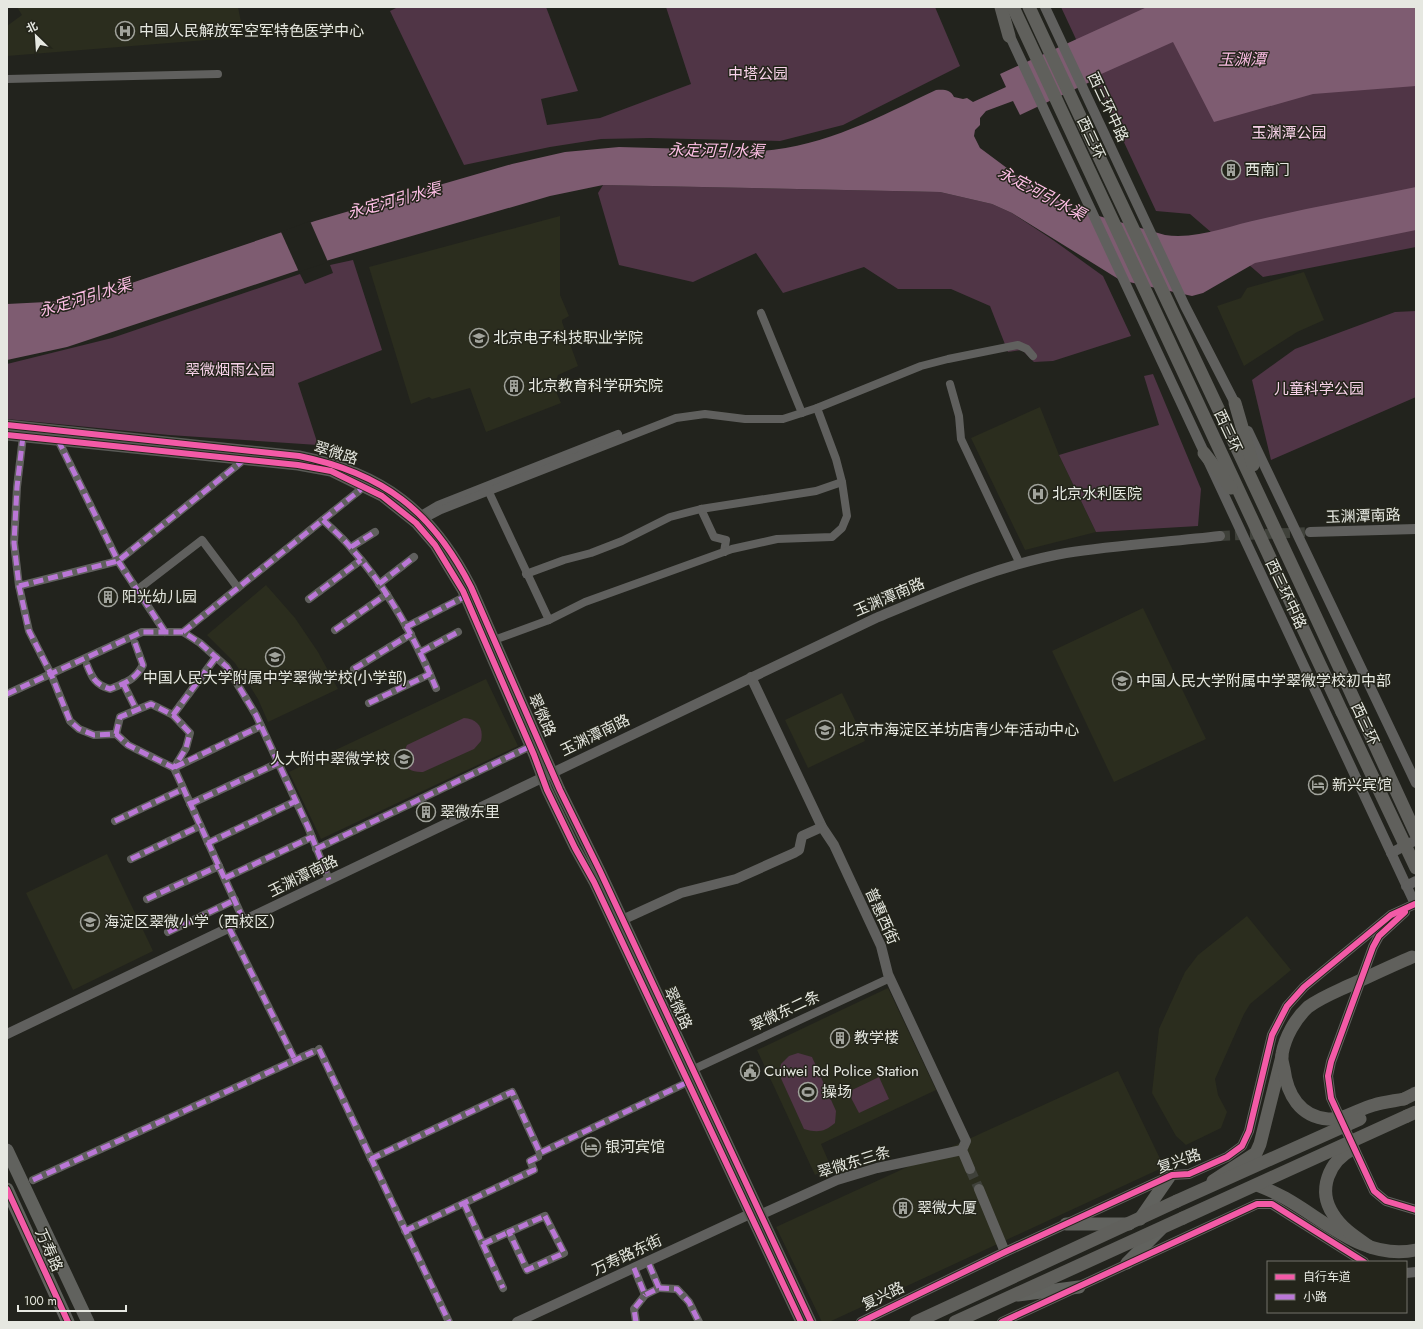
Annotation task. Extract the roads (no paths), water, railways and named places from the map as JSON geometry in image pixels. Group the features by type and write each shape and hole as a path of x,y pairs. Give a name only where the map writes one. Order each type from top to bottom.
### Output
{"highway":[{"path":"1001,7 1009,36"},
{"name":"西三环","path":"1013,7 1416,868"},
{"name":"西三环","path":"1029,7 1125,214 1264,502 1416,834"},
{"path":"1235,403 1264,502"},
{"path":"1204,453 1246,507"},
{"path":"1193,1194 1256,1153 1260,1144 1282,1056 1290,1033 1301,1015 1308,1007 1328,995 1415,955"},
{"path":"1282,1056 1284,1077 1289,1092 1297,1104 1313,1115 1321,1118 1346,1116 1373,1105 1404,1099"},
{"path":"916,1322 1177,1201 1416,1093"},
{"path":"954,1322 1411,1114"},
{"path":"1370,1247 1348,1231 1333,1215 1326,1196 1327,1179 1338,1158 1379,1136 1411,1114"},
{"path":"1257,1185 1285,1198 1351,1240 1370,1247 1399,1253 1416,1250"}],"main road":[{"name":"翠微路","path":"7,425 300,456 331,462 361,474 388,489 420,519 459,563 494,640 575,848 594,882 688,1082 811,1322"},
{"name":"翠微路","path":"7,435 245,459 298,465 331,471 365,486 420,519 435,545 451,568 466,596 531,746 622,920 692,1070 801,1322"},
{"name":"万寿路","path":"7,1150 88,1322"},
{"path":"1066,1224 1135,1221 1169,1177"},
{"name":"万寿路","path":"7,1189 68,1322"},
{"path":"1127,1263 1161,1228"},
{"path":"1014,1295 1078,1287"}],"street":[{"path":"996,7 1009,36"},
{"name":"西三环中路","path":"1045,7 1186,306 1235,403"},
{"name":"西三环中路","path":"1009,36 1415,903"},
{"path":"7,80 218,74"},
{"path":"761,313 802,412"},
{"path":"420,519 487,489 676,418 705,414 746,419 783,419 791,415 817,408 921,366 948,359 1018,345 1027,349 1034,356"},
{"path":"950,384 959,416 961,439 1020,564"},
{"path":"1235,403 1416,784"},
{"path":"494,640 549,620 585,602 724,552 777,539 832,537 842,528 847,516 842,482 836,459 817,408"},
{"path":"23,436 11,529 20,586 29,631 51,674 70,721 78,729 94,735 116,734 128,745 174,768 244,921"},
{"path":"58,440 118,561 165,632"},
{"path":"20,586 118,561 245,459"},
{"path":"526,574 564,560 591,553 622,541 670,517 702,509 816,491 842,482"},
{"path":"183,632 365,486"},
{"path":"487,489 549,620"},
{"path":"702,509 714,537 726,540 724,552"},
{"path":"323,520 351,547 387,594 421,652 436,688"},
{"name":"玉渊潭南路","path":"1310,532 1416,529"},
{"path":"351,547 375,532"},
{"name":"玉渊潭南路","path":"7,1034 876,618 974,578 1020,564 1066,553 1220,536"},
{"path":"136,590 202,540 238,588"},
{"path":"379,584 414,557"},
{"path":"309,599 361,560"},
{"path":"335,630 387,594"},
{"path":"354,669 408,630 466,596"},
{"path":"7,694 142,632 183,632 227,667 261,726 312,837 329,880"},
{"path":"421,652 458,632"},
{"path":"87,665 91,676 98,685 110,689 137,675 143,665 135,643"},
{"path":"173,715 216,657"},
{"path":"369,703 430,674"},
{"name":"普惠西街","path":"751,678 822,826 834,845 881,946 890,978 966,1141 962,1150 970,1169"},
{"path":"123,683 136,709"},
{"path":"116,734 120,717 136,709 152,704 173,715 190,733 186,748 174,768"},
{"path":"174,768 261,726"},
{"path":"316,849 531,746"},
{"path":"190,804 278,763"},
{"path":"115,821 183,789"},
{"path":"208,843 296,801"},
{"path":"131,859 200,826"},
{"path":"622,920 680,893 736,879 794,853 798,850 802,836 822,826"},
{"path":"225,878 312,837"},
{"path":"1391,853 1416,840"},
{"path":"147,899 219,866"},
{"path":"1406,886 1416,881"},
{"path":"168,932 235,900"},
{"path":"1415,903 1379,936 1373,947 1331,1062 1328,1076 1329,1089 1334,1105 1374,1191 1386,1200 1416,1210"},
{"name":"复兴路","path":"861,1322 1005,1252 1169,1177 1189,1174 1227,1157 1242,1146 1249,1131 1272,1035 1287,1006 1304,986 1391,915 1415,903"},
{"path":"229,928 295,1060"},
{"name":"翠微东二条","path":"692,1070 890,978"},
{"path":"33,1180 316,1051 371,1160 449,1322"},
{"path":"371,1160 512,1092 540,1153 688,1082"},
{"name":"翠微东三条","path":"755,1214 838,1180 877,1168 962,1150"},
{"path":"405,1231 534,1170 530,1161 538,1158"},
{"path":"979,1189 1005,1252"},
{"path":"464,1203 504,1288"},
{"path":"1002,1322 1249,1206 1262,1203 1272,1204 1362,1261"},
{"name":"万寿路东街","path":"517,1322 755,1214"},
{"path":"483,1244 509,1232 545,1216 564,1253 527,1270 509,1232"},
{"path":"648,1262 659,1288"},
{"path":"634,1268 645,1294"},
{"path":"636,1322 634,1309 645,1294 659,1288 678,1289 689,1302 699,1322"}],"water":[{"path":"1147,7 1416,7 1416,86 1313,94 1214,122 1173,42 1099,75 1090,82 1020,115 1013,101 986,111 980,118 980,125 975,130 974,136 980,148 1019,177 1071,208 1165,235 1177,236 1201,234 1280,215 1416,187 1416,230 1255,263 1203,293 1192,296 1120,280 1012,213 992,204 940,192 603,185 550,196 329,260 67,347 7,360 7,304 66,301 102,293 315,221 512,164 565,152 619,147 761,151 785,148 830,137 873,120 936,90 947,90 954,97 963,99 967,98 973,102 1006,87 1000,74"}],"tunnel":[{"path":"1220,536 1310,532"},
{"path":"970,1169 979,1189"}],"place":[{"name":"中国人民解放军空军特色医学中心","path":"125,31"},
{"name":"西南门","path":"1231,170"},
{"name":"北京电子科技职业学院","path":"479,338"},
{"name":"北京教育科学研究院","path":"514,386"},
{"name":"北京水利医院","path":"1038,494"},
{"name":"阳光幼儿园","path":"108,597"},
{"name":"中国人民大学附属中学翠微学校(小学部)","path":"275,657"},
{"name":"中国人民大学附属中学翠微学校初中部","path":"1122,681"},
{"name":"北京市海淀区羊坊店青少年活动中心","path":"825,730"},
{"name":"人大附中翠微学校","path":"404,759"},
{"name":"新兴宾馆","path":"1318,785"},
{"name":"翠微东里","path":"426,812"},
{"name":"海淀区翠微小学（西校区）","path":"90,922"},
{"name":"教学楼","path":"840,1038"},
{"name":"Cuiwei Rd Police Station","path":"750,1071"},
{"name":"操场","path":"808,1092"},
{"name":"银河宾馆","path":"591,1147"},
{"name":"翠微大厦","path":"903,1208"}],"water label":[{"name":"玉渊潭","path":"1242,59"},
{"name":"永定河引水渠","path":"716,150"},
{"name":"永定河引水渠","path":"1042,193"},
{"name":"永定河引水渠","path":"394,200"},
{"name":"永定河引水渠","path":"85,297"}],"park label":[{"name":"中塔公园","path":"758,74"},
{"name":"玉渊潭公园","path":"1289,133"},
{"name":"翠微烟雨公园","path":"230,370"},
{"name":"儿童科学公园","path":"1319,389"}]}
